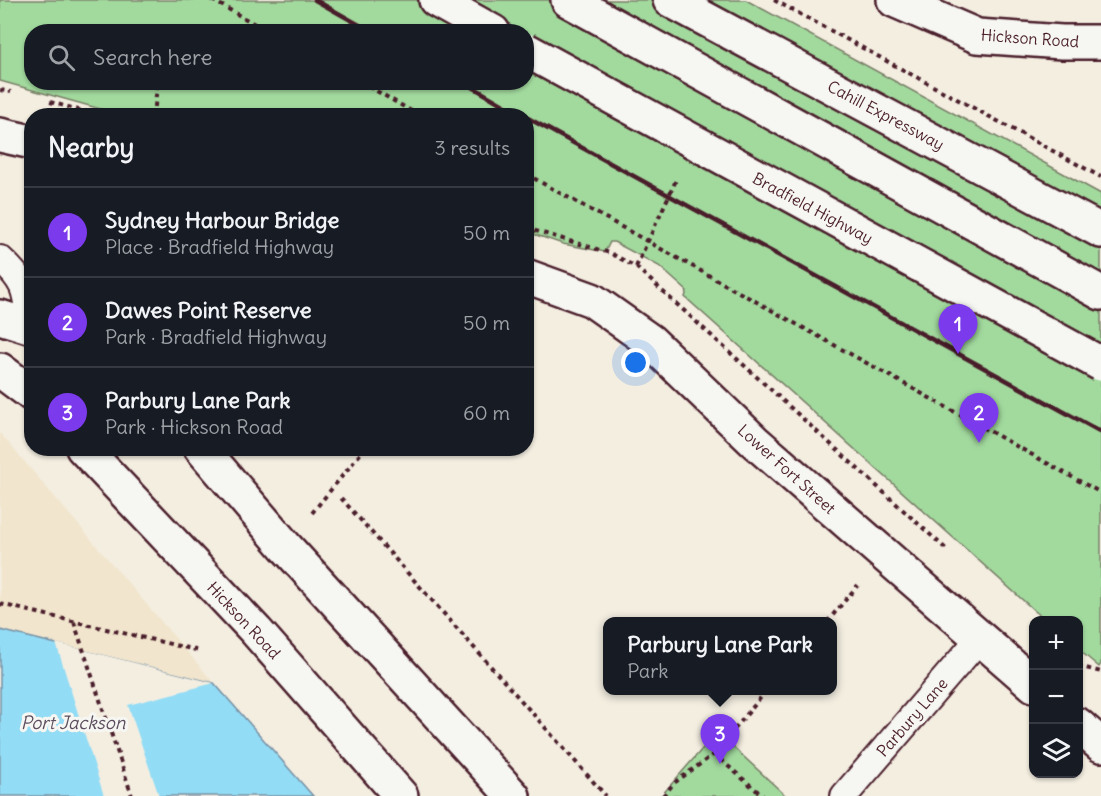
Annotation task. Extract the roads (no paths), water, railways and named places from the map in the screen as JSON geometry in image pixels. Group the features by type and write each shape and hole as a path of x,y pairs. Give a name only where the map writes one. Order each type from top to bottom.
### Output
{"main road":[{"path":"436,0 479,24"},
{"path":"568,0 1101,293"},
{"name":"Cahill Expressway","path":"670,0 1101,231"},
{"name":"Hickson Road","path":"894,0 976,36 1062,42 1101,42"},
{"name":"Bradfield Highway","path":"534,54 1101,364"},
{"path":"0,135 24,140"},
{"name":"Lower Fort Street","path":"534,279 592,300 650,341 754,441 1029,681"},
{"path":"0,370 24,388"},
{"name":"Hickson Road","path":"91,456 256,631 401,796"},
{"path":"208,456 285,546 513,796"},
{"path":"1083,729 1101,745"}],"lane":[{"path":"0,259 14,272 24,289"},
{"path":"20,323 24,302"},
{"name":"Parbury Lane","path":"844,796 980,638"}],"water":[{"name":"Port Jackson","path":"0,630 214,683 313,796 0,796"}],"railway":[{"path":"315,0 358,24"},
{"path":"478,90 509,108"},
{"path":"534,121 1101,432"}],"place":[{"name":"Sydney Harbour Bridge","path":"958,354"},
{"name":"Dawes Point Reserve","path":"979,443"},
{"name":"Parbury Lane Park","path":"720,764"}]}
